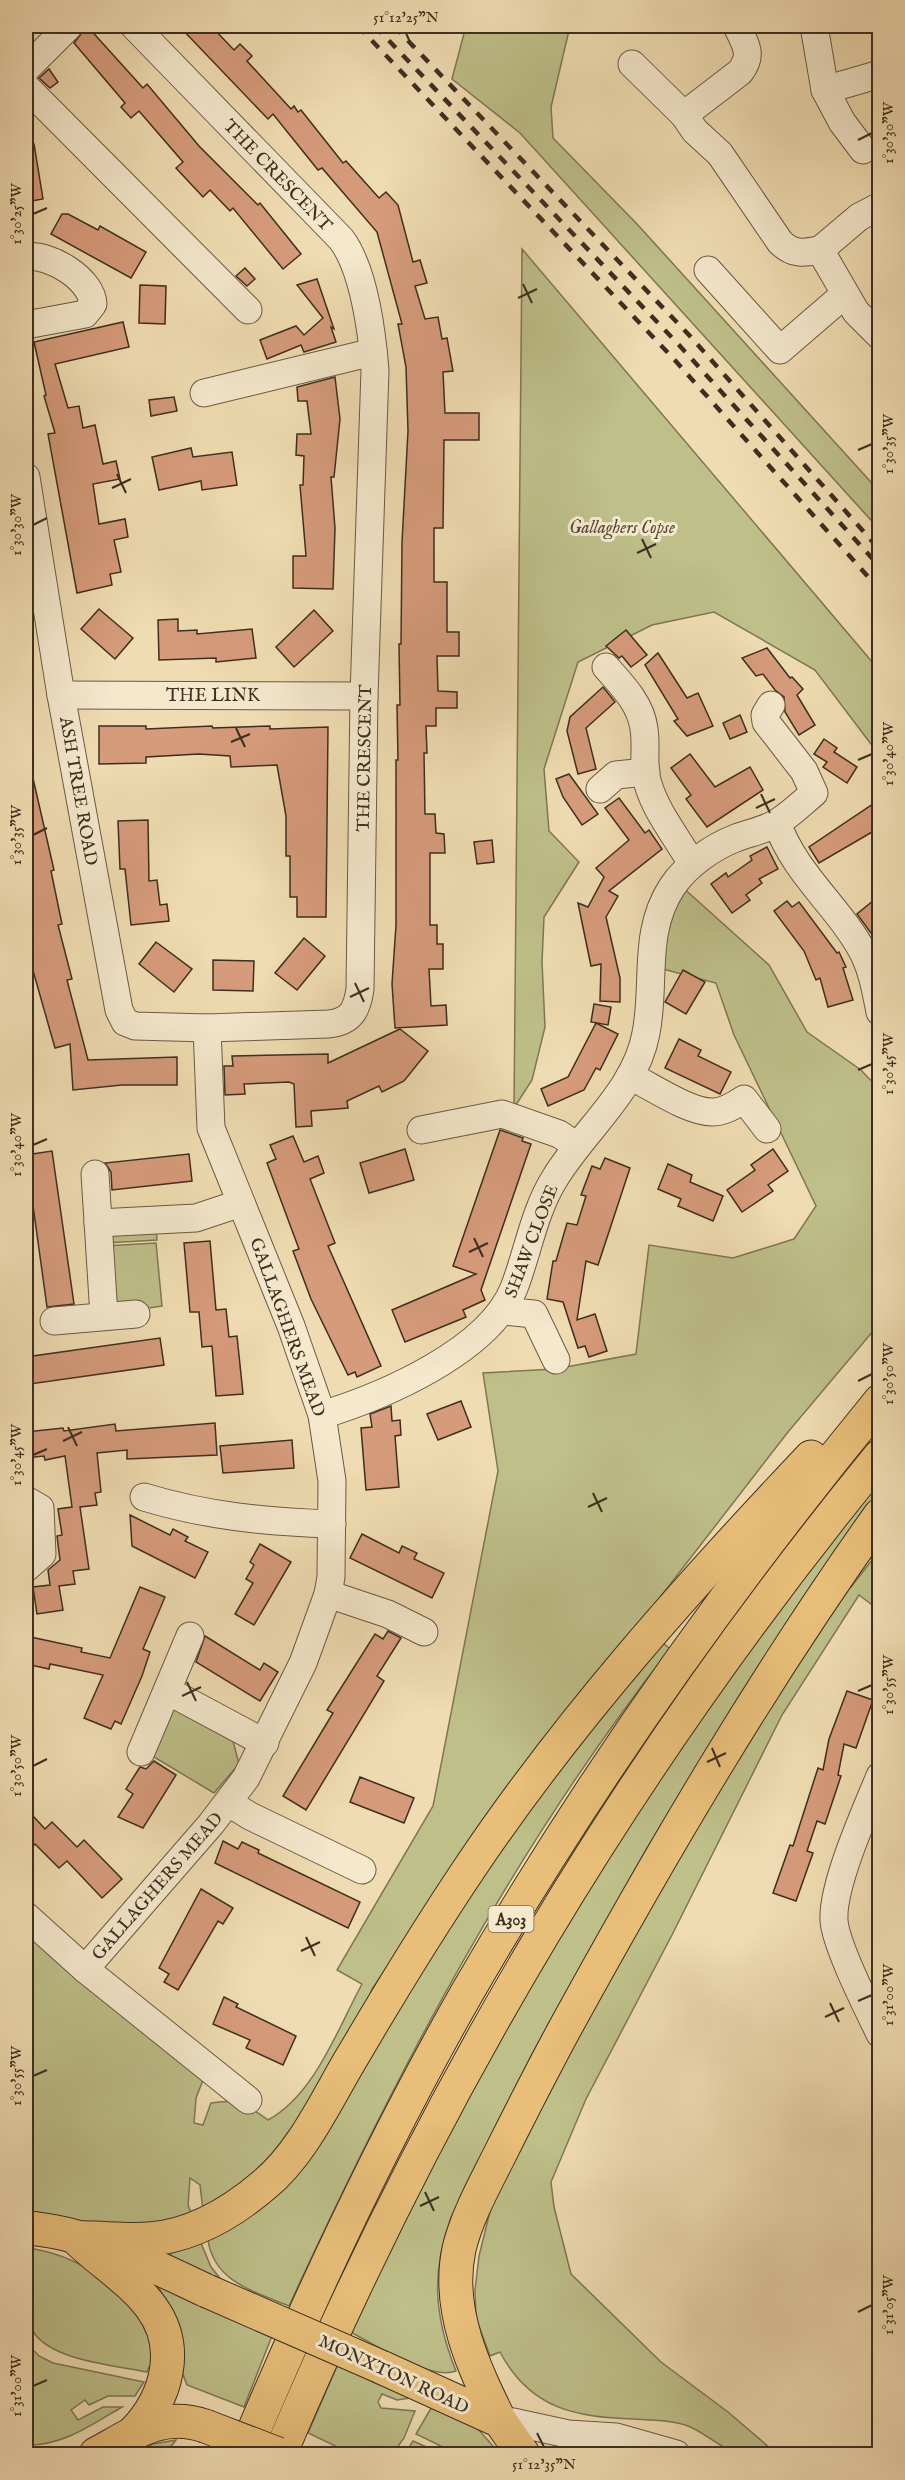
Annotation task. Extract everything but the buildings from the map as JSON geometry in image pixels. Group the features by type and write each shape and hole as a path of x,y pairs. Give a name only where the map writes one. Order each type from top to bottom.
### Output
{"main road":[{"name":"A303","path":"244,2454 296,2332 354,2207 434,2054 507,1925 597,1781 671,1674 729,1593 879,1401"},
{"path":"26,2227 76,2238 150,2239 186,2232 215,2219 267,2183 290,2158 312,2124 406,1964 472,1864 589,1709 714,1562 812,1456 856,1429"},
{"name":"A303","path":"279,2454 344,2309 409,2175 483,2035 564,1897 676,1725 810,1544 879,1456"},
{"path":"523,2454 500,2421 471,2358 460,2326 457,2302 459,2250 472,2212 540,2074 634,1903 779,1665 879,1515"},
{"path":"76,2238 144,2300 163,2329 168,2354 162,2390 150,2414 134,2432"},
{"name":"MONXTON ROAD","path":"76,2238 118,2251 500,2421"},
{"path":"96,2454 134,2432 153,2424 176,2420 205,2426 279,2454"}],"street":[{"path":"26,69 69,26"},
{"name":"THE CRESCENT","path":"134,26 347,248 360,286 373,352 374,394 364,696 361,968 356,1010 344,1021 328,1024 207,1028"},
{"path":"684,115 740,72 746,64 749,55 737,26"},
{"path":"814,26 825,90 842,122 863,150"},
{"path":"632,64 684,115 694,131 720,154 780,242 789,251 798,253 820,250 859,217 879,206"},
{"path":"825,90 879,74"},
{"path":"26,87 248,310"},
{"path":"820,250 856,312 879,336"},
{"path":"26,257 40,258 72,273 85,282 90,290 93,304 85,314 26,325"},
{"path":"708,270 780,350 845,294"},
{"path":"204,393 373,352"},
{"name":"ASH TREE ROAD","path":"26,477 61,695 119,1010 125,1022 135,1026 207,1028"},
{"path":"606,667 629,694 639,712 644,729 646,772 655,802 692,864"},
{"name":"THE LINK","path":"61,695 364,696"},
{"name":"SHAW CLOSE","path":"322,1415 370,1400 409,1381 474,1339 503,1311 514,1289 541,1207 554,1179 630,1076 646,1034 653,933 672,888 692,864 732,839 777,823 814,793 804,771 766,722 765,715 771,705"},
{"path":"600,789 616,775 646,772"},
{"path":"777,823 798,867 863,953 876,975 879,1012"},
{"name":"GALLAGHERS MEAD","path":"85,1969 229,1803 265,1743 303,1663 328,1594 332,1481 322,1415 211,1128 207,1028"},
{"path":"630,1076 675,1101 712,1113 730,1108 749,1093 767,1130"},
{"path":"421,1130 502,1114 560,1134 577,1146"},
{"path":"95,1174 104,1316"},
{"path":"98,1223 196,1218 241,1203"},
{"path":"503,1311 534,1314 556,1360"},
{"path":"54,1321 136,1314"},
{"path":"144,1497 182,1509 228,1517 332,1524"},
{"path":"26,1500 40,1508 42,1554 26,1568"},
{"path":"328,1594 388,1614 424,1632"},
{"path":"141,1752 190,1636"},
{"path":"168,1691 265,1743"},
{"path":"879,1776 853,1846 838,1894 834,1919 837,1936 879,2034"},
{"name":"GALLAGHERS MEAD","path":"229,1803 250,1816 362,1870"},
{"path":"26,1916 85,1969 248,2100"},
{"name":"MONXTON ROAD","path":"500,2421 513,2421 568,2434 616,2437 644,2443 676,2454"},
{"name":"MONXTON ROAD","path":"584,2454 644,2443"}],"green space":[{"path":"466,26 570,26 551,107 553,138 637,224 879,491 879,529 520,133 452,79"},
{"name":"Gallaghers Copse","path":"522,249 879,670 880,756 815,670 714,612 652,625 578,662 544,769 549,831 579,862 544,917 542,962 545,1027 532,1080 514,1108"},
{"path":"680,885 769,965 807,1032 861,1070 879,1089 879,1324 788,1432 476,1835 372,1989 364,2011 276,2158 203,2210 200,2185 190,2178 188,2205 194,2220 141,2233 27,2210 26,1929 203,2080 196,2098 194,2123 203,2125 211,2103 235,2102 254,2110 268,2120 285,2109 312,2078 362,1984 337,1970 433,1806 498,1471 483,1373 555,1369 636,1354 649,1245 733,1258 794,1239 816,1206 734,1035 716,983 659,968"},
{"path":"156,1227 157,1240 106,1243 110,1235"},
{"path":"156,1243 162,1306 125,1308 115,1301 105,1246"},
{"path":"879,1479 879,1496 701,1759 646,1850 532,2054 451,2217 440,2257 438,2294 443,2332 456,2371 445,2373 418,2366 350,2332 482,2066 629,1823 707,1709 833,1536"},
{"path":"879,1551 879,1610 859,1595 782,1715 672,1935 586,2099 551,2182 554,2207 571,2274 661,2362 728,2412 777,2454 754,2455 733,2452 695,2429 675,2423 592,2416 556,2406 540,2398 525,2386 500,2352 490,2356 476,2318 475,2290 479,2256 495,2191 612,1965 847,1583 851,1587"},
{"path":"661,1641 670,1649 613,1725 559,1804 508,1884 460,1966 371,2134 289,2306 238,2284 218,2266 208,2240 242,2221 488,1863"},
{"path":"173,1709 231,1733 239,1764 214,1793 149,1754"},
{"path":"201,2243 211,2267 227,2287 167,2255"},
{"path":"26,2248 64,2257 82,2266 99,2276 130,2303 151,2336 154,2368 149,2367 147,2372 79,2359 47,2345 35,2335 29,2322 26,2304"},
{"path":"156,2284 272,2336 244,2407 187,2385 182,2372 169,2309"},
{"path":"26,2343 39,2356 53,2363 144,2382 135,2396 108,2396 89,2405 85,2400 71,2410 78,2420 103,2407 122,2407 88,2427 52,2442 26,2445"},
{"path":"338,2364 375,2383 417,2397 397,2400 382,2394 378,2402 381,2408 415,2411 404,2438 393,2453 352,2454 308,2433"},
{"path":"434,2403 478,2429 500,2454 457,2454 416,2434"},
{"path":"176,2440 163,2452 134,2454 153,2444"},
{"path":"413,2441 442,2454 405,2454"}],"railway":[{"path":"358,26 672,357 880,590"},
{"path":"375,26 679,345 880,567"},
{"path":"394,26 689,335 880,550"}]}
